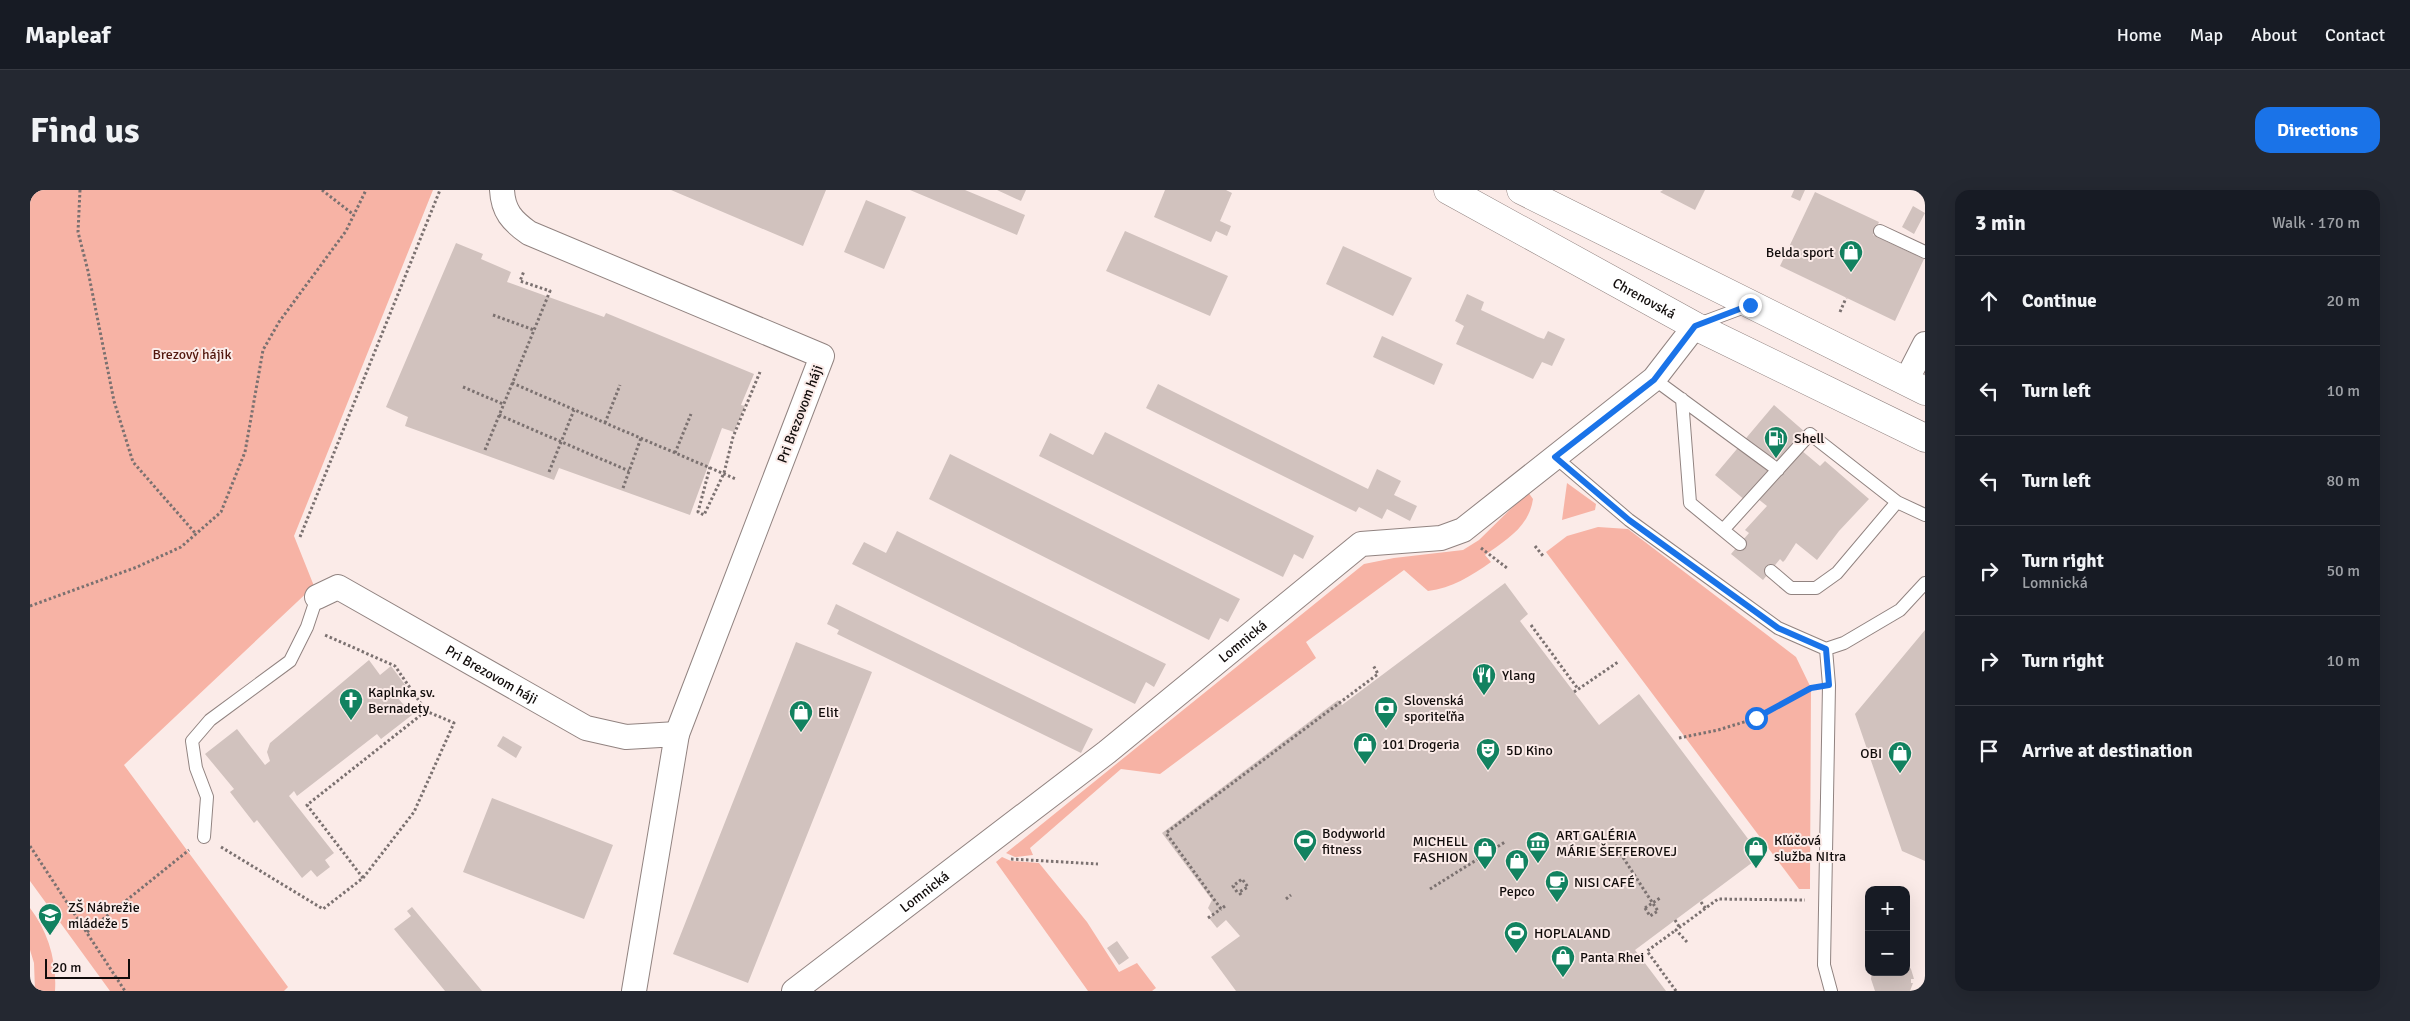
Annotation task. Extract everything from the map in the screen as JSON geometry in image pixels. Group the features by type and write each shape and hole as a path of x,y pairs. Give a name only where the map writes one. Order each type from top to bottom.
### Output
{"main road":[{"name":"Chrenovská","path":"1448,190 1695,326 1925,438"},
{"path":"1521,190 1916,386"}],"street":[{"name":"Pri Brezovom háji","path":"502,190 502,203 512,221 529,233 822,356 678,734 634,991"},
{"name":"Lomnická","path":"794,991 1107,752 1361,544 1441,538 1463,530 1654,380 1695,326"},
{"path":"1916,386 1925,344"},
{"name":"Pri Brezovom háji","path":"317,597 338,587 586,728 626,738 678,734"}],"lane":[{"path":"1880,231 1925,252"},
{"path":"1695,326 1750,305"},
{"path":"1654,380 1778,470"},
{"path":"1682,399 1690,503 1740,544"},
{"path":"1723,530 1810,434 1898,502 1925,515"},
{"path":"1555,457 1629,520 1778,628 1826,649 1844,643 1900,610 1925,584"},
{"path":"1771,570 1791,588 1816,588 1837,573 1898,502"},
{"path":"204,838 207,797 196,768 192,741 210,720 290,661 306,627 317,597"},
{"path":"1826,649 1829,685 1824,965 1831,991"}],"path":[{"path":"80,190 78,232 88,270 114,401 133,462 196,534"},
{"path":"322,190 354,215"},
{"path":"30,606 137,567 181,547 221,512 245,452 263,350 278,322 346,231 366,190"},
{"path":"300,536 440,190"},
{"path":"485,450 550,291 520,281 524,272"},
{"path":"1840,312 1846,298"},
{"path":"493,315 534,330"},
{"path":"710,467 698,512 704,515 724,473 734,437 760,372"},
{"path":"512,383 736,478"},
{"path":"605,423 620,385"},
{"path":"463,387 504,404"},
{"path":"549,472 574,410"},
{"path":"675,453 691,414"},
{"path":"499,415 629,470"},
{"path":"623,488 641,438"},
{"path":"1535,546 1543,556"},
{"path":"1531,625 1578,689"},
{"path":"87,932 204,838 323,909 362,878 414,812 454,723 426,711 395,666 306,627"},
{"path":"1574,692 1618,662"},
{"path":"1221,909 1166,833 1378,674 1373,665"},
{"path":"1680,738 1718,730 1756,718 1811,688 1829,685"},
{"path":"362,878 306,805 426,711"},
{"path":"1430,889 1506,842"},
{"path":"988,844 1010,859 1098,864"},
{"path":"1615,845 1648,896 1658,911 1650,916 1645,908 1660,898"},
{"path":"30,846 125,991"},
{"path":"1237,892 1233,886 1242,880 1248,886 1239,892 1241,895"},
{"path":"1286,899 1291,895"},
{"path":"1676,991 1647,951 1718,899 1806,900"},
{"path":"1700,902 1706,909"},
{"path":"1208,918 1225,906"},
{"path":"1675,920 1680,928"},
{"path":"1676,930 1687,942"}],"green space":[{"name":"Brezový hájik","path":"30,190 433,190 294,536 314,586 124,765 288,987 284,991 110,991 30,881"},
{"path":"1567,483 1596,504 1595,510 1562,520"},
{"path":"1528,492 1533,499 1527,517 1515,532 1485,555 1491,562 1461,581 1428,591 1404,570 1306,642 1316,658 1160,774 1121,769 1030,848 1033,855 1015,857 1006,853 1364,564 1394,558 1463,550 1479,540"},
{"path":"1598,527 1628,529 1796,657 1811,688 1810,889 1799,889 1546,552 1567,536"},
{"path":"1002,857 1011,861 1039,863 1087,922 1119,972 1137,963 1156,988 1152,991 1088,991 996,862"},
{"path":"30,908 42,927 50,947 53,958 55,991 35,991 34,963 30,950"}],"building":[{"path":"671,190 826,190 803,246"},
{"path":"910,190 965,190 1025,215 1017,235"},
{"path":"997,190 1026,190 1021,201"},
{"path":"1165,190 1226,190 1232,193 1220,221 1231,226 1227,236 1216,231 1211,242 1154,217"},
{"path":"1663,190 1705,190 1695,210 1660,192"},
{"path":"1794,190 1805,190 1800,201 1791,197"},
{"path":"1815,192 1879,222 1873,235 1924,259 1895,321 1780,266"},
{"path":"866,200 906,217 884,269 844,252"},
{"path":"1913,206 1925,213 1914,234 1902,227"},
{"path":"1125,231 1228,276 1210,316 1106,271"},
{"path":"456,243 483,254 481,259 511,272 507,282 604,317 606,313 754,374 741,405 745,406 734,432 722,428 690,515 559,468 554,480 405,426 408,417 386,407"},
{"path":"1343,246 1412,278 1393,316 1326,284"},
{"path":"1467,294 1484,302 1481,310 1538,337 1544,339 1548,331 1565,339 1552,366 1542,362 1533,379 1456,344 1464,326 1455,321"},
{"path":"1382,336 1443,364 1434,385 1373,357"},
{"path":"1158,384 1368,489 1377,469 1401,481 1394,495 1417,506 1410,521 1387,509 1382,519 1359,507 1356,512 1146,408"},
{"path":"1774,405 1805,432 1795,445 1820,466 1825,461 1869,499 1839,531 1817,560 1796,543 1785,560 1783,562 1780,559 1763,580 1731,554 1749,533 1745,530 1767,506 1753,495 1746,501 1715,475"},
{"path":"1105,432 1314,536 1303,559 1294,554 1283,577 1039,456 1050,433 1093,455"},
{"path":"950,454 1240,599 1228,622 1220,618 1209,640 929,499"},
{"path":"897,531 1166,664 1154,687 1146,682 1135,704 852,564 864,542 886,553"},
{"path":"1505,583 1528,614 1520,621 1599,725 1639,694 1761,856 1635,950 1666,991 1236,991 1211,957 1240,936 1226,920 1217,928 1209,918 1213,915 1208,908 1212,900 1162,833 1338,700 1342,705"},
{"path":"836,604 1093,729 1081,753 837,634 839,630 827,624"},
{"name":"OBI","path":"1925,630 1925,861 1902,851 1855,714"},
{"path":"796,642 872,672 748,983 673,954"},
{"path":"369,660 380,675 391,666 409,690 398,698 412,715 381,739 377,734 297,796 294,791 289,796 334,853 325,860 330,867 317,877 311,870 302,878 257,820 254,823 230,792 234,789 205,754 237,729 265,765 270,761 267,752 270,743"},
{"path":"503,736 522,747 516,758 497,746"},
{"path":"492,798 613,845 584,919 463,872"},
{"path":"412,907 482,991 445,991 394,929 411,916 407,911"},
{"path":"1117,941 1129,958 1119,965 1107,948"},
{"path":"1910,968 1914,979 1911,979 1911,983 1913,983 1910,991 1875,991 1871,976 1910,976"}],"place":[{"name":"Belda sport","path":"1851,273"},
{"name":"Shell","path":"1776,459"},
{"name":"Ylang","path":"1484,696"},
{"name":"Kaplnka sv. Bernadety","path":"351,721"},
{"name":"Slovenská sporiteľňa","path":"1386,729"},
{"name":"Elit","path":"801,733"},
{"name":"101 Drogeria","path":"1365,765"},
{"name":"5D Kino","path":"1488,771"},
{"name":"OBI","path":"1900,774"},
{"name":"Bodyworld fitness","path":"1305,862"},
{"name":"ART GALÉRIA MÁRIE ŠEFFEROVEJ","path":"1538,864"},
{"name":"Kľúčová služba NItra","path":"1756,869"},
{"name":"MICHELL FASHION","path":"1485,870"},
{"name":"Pepco","path":"1517,882"},
{"name":"NISI CAFÉ","path":"1557,903"},
{"name":"ZŠ Nábrežie mládeže 5","path":"50,936"},
{"name":"HOPLALAND","path":"1516,954"},
{"name":"Panta Rhei","path":"1563,978"}],"route":[{"path":"1750,305 1695,326 1654,380 1555,457 1629,520 1778,628 1826,649 1829,685 1811,688 1756,718"}]}
